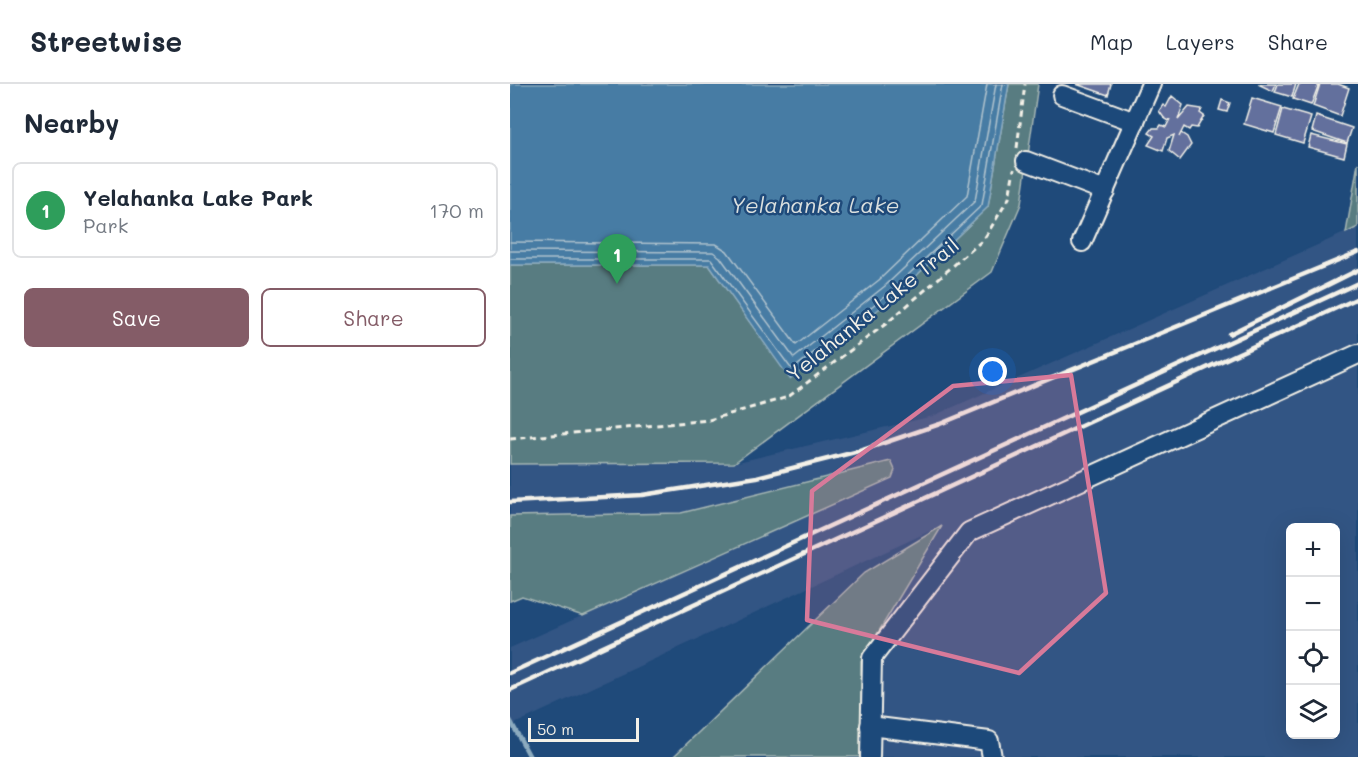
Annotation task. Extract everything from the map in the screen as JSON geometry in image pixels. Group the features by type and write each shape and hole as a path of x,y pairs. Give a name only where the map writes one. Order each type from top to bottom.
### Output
{"street":[{"path":"1082,242 1151,84"},
{"path":"1062,95 1135,122"},
{"path":"1019,158 1105,191"},
{"path":"870,757 872,658 969,532 1358,354"},
{"path":"870,726 989,741 992,757"}],"path":[{"name":"Yelahanka Lake Trail","path":"510,439 709,420 788,397 887,323 984,239 1010,198 1019,158 1025,84"}],"highlighted area":[{"path":"1071,375 1106,593 1019,673 807,620 812,491 953,386"}],"shaded area":[{"path":"1358,227 1358,757 862,757 861,661 941,526 510,726 510,648 891,478 883,462 681,513 510,516 510,464 734,463 933,416"}],"green space":[{"path":"1009,84 1038,84 1021,204 992,272 734,463 510,464 510,265 709,265 790,378 894,297 988,207"},
{"path":"1358,163 1358,227 1346,233"},
{"path":"891,461 895,470 892,478 583,616 522,596 510,601 510,516 681,513"},
{"path":"942,526 861,661 862,757 673,757 864,573"}],"water":[{"name":"Yelahanka Lake","path":"510,84 1009,84 988,207 894,297 790,379 709,265 510,265"}],"building":[{"path":"1076,84 1111,84 1108,95"},
{"path":"1258,84 1276,84 1273,91"},
{"path":"1278,84 1296,84 1292,97 1275,92"},
{"path":"1299,84 1319,84 1311,105 1293,99"},
{"path":"1320,84 1338,84 1349,88 1340,116 1313,106"},
{"path":"1172,96 1183,105 1178,120 1189,107 1202,109 1200,113 1204,116 1197,128 1191,127 1189,130 1184,127 1181,133 1187,137 1191,145 1180,160 1169,151 1174,135 1167,138 1163,151 1148,145 1154,136 1149,133 1153,128 1159,128 1161,125 1166,127 1169,121 1159,111 1163,105 1166,107"},
{"path":"1252,98 1282,107 1274,133 1244,124"},
{"path":"1222,100 1230,103 1227,112 1219,110"},
{"path":"1283,109 1311,117 1303,143 1276,135"},
{"path":"1316,116 1352,128 1347,143 1312,131"},
{"path":"1311,135 1347,144 1344,157 1308,147"}],"waterway":[{"path":"510,720 530,757"}],"railway":[{"path":"510,502 642,495 757,477 863,450 940,424 1358,252"},
{"path":"1229,334 1358,270"},
{"path":"510,673 1358,283"},
{"path":"510,690 1358,298"}],"place":[{"name":"Yelahanka Lake Park","path":"617,284"}]}
